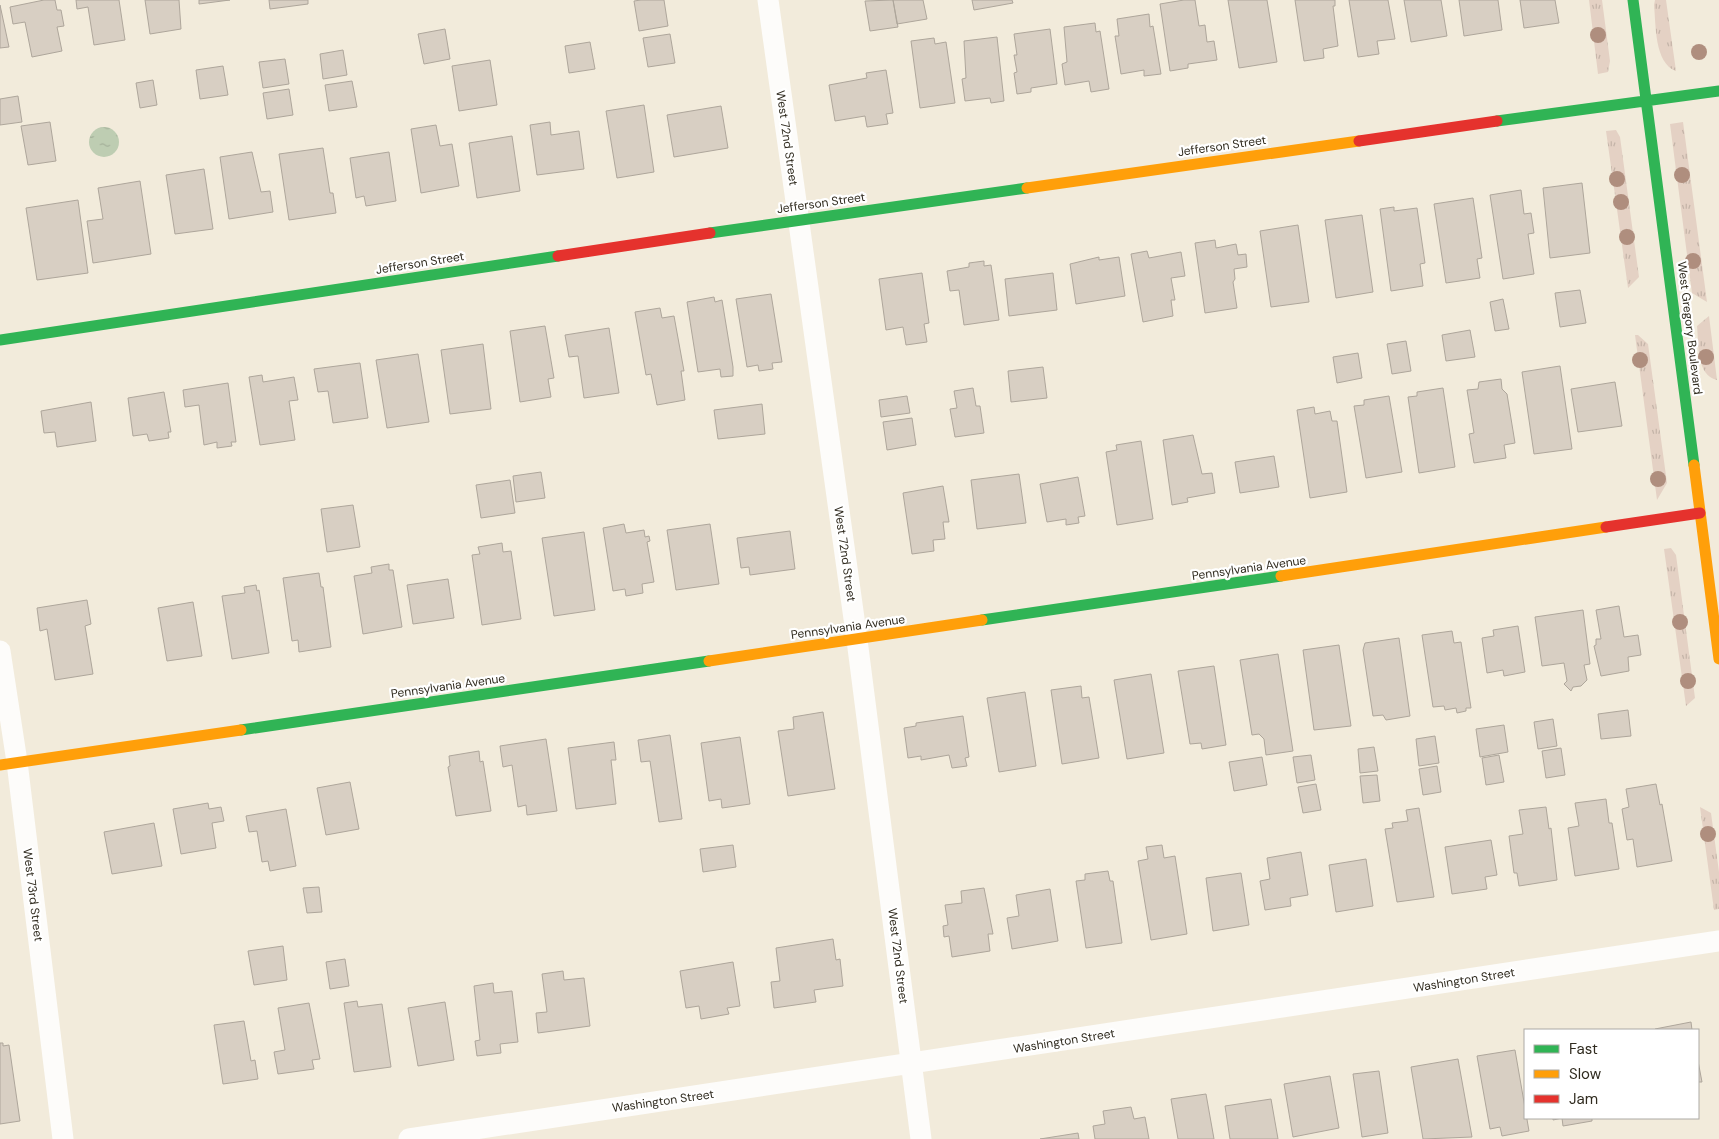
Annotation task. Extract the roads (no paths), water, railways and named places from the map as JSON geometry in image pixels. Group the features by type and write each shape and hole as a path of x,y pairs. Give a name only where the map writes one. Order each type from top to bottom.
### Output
{"street":[{"name":"West 72nd Street","path":"768,0 857,640 921,1139"},
{"name":"West Gregory Boulevard","path":"1633,0 1719,659"},
{"name":"Jefferson Street","path":"0,340 799,220 1647,100 1719,92"},
{"name":"Pennsylvania Avenue","path":"8,763 857,640 1700,513"},
{"name":"West 73rd Street","path":"0,652 8,763 63,1139"},
{"name":"Washington Street","path":"409,1139 1719,941"}],"water":[{"path":"104,127 115,131 119,142 115,153 104,157 93,153 89,142 93,131"}]}
